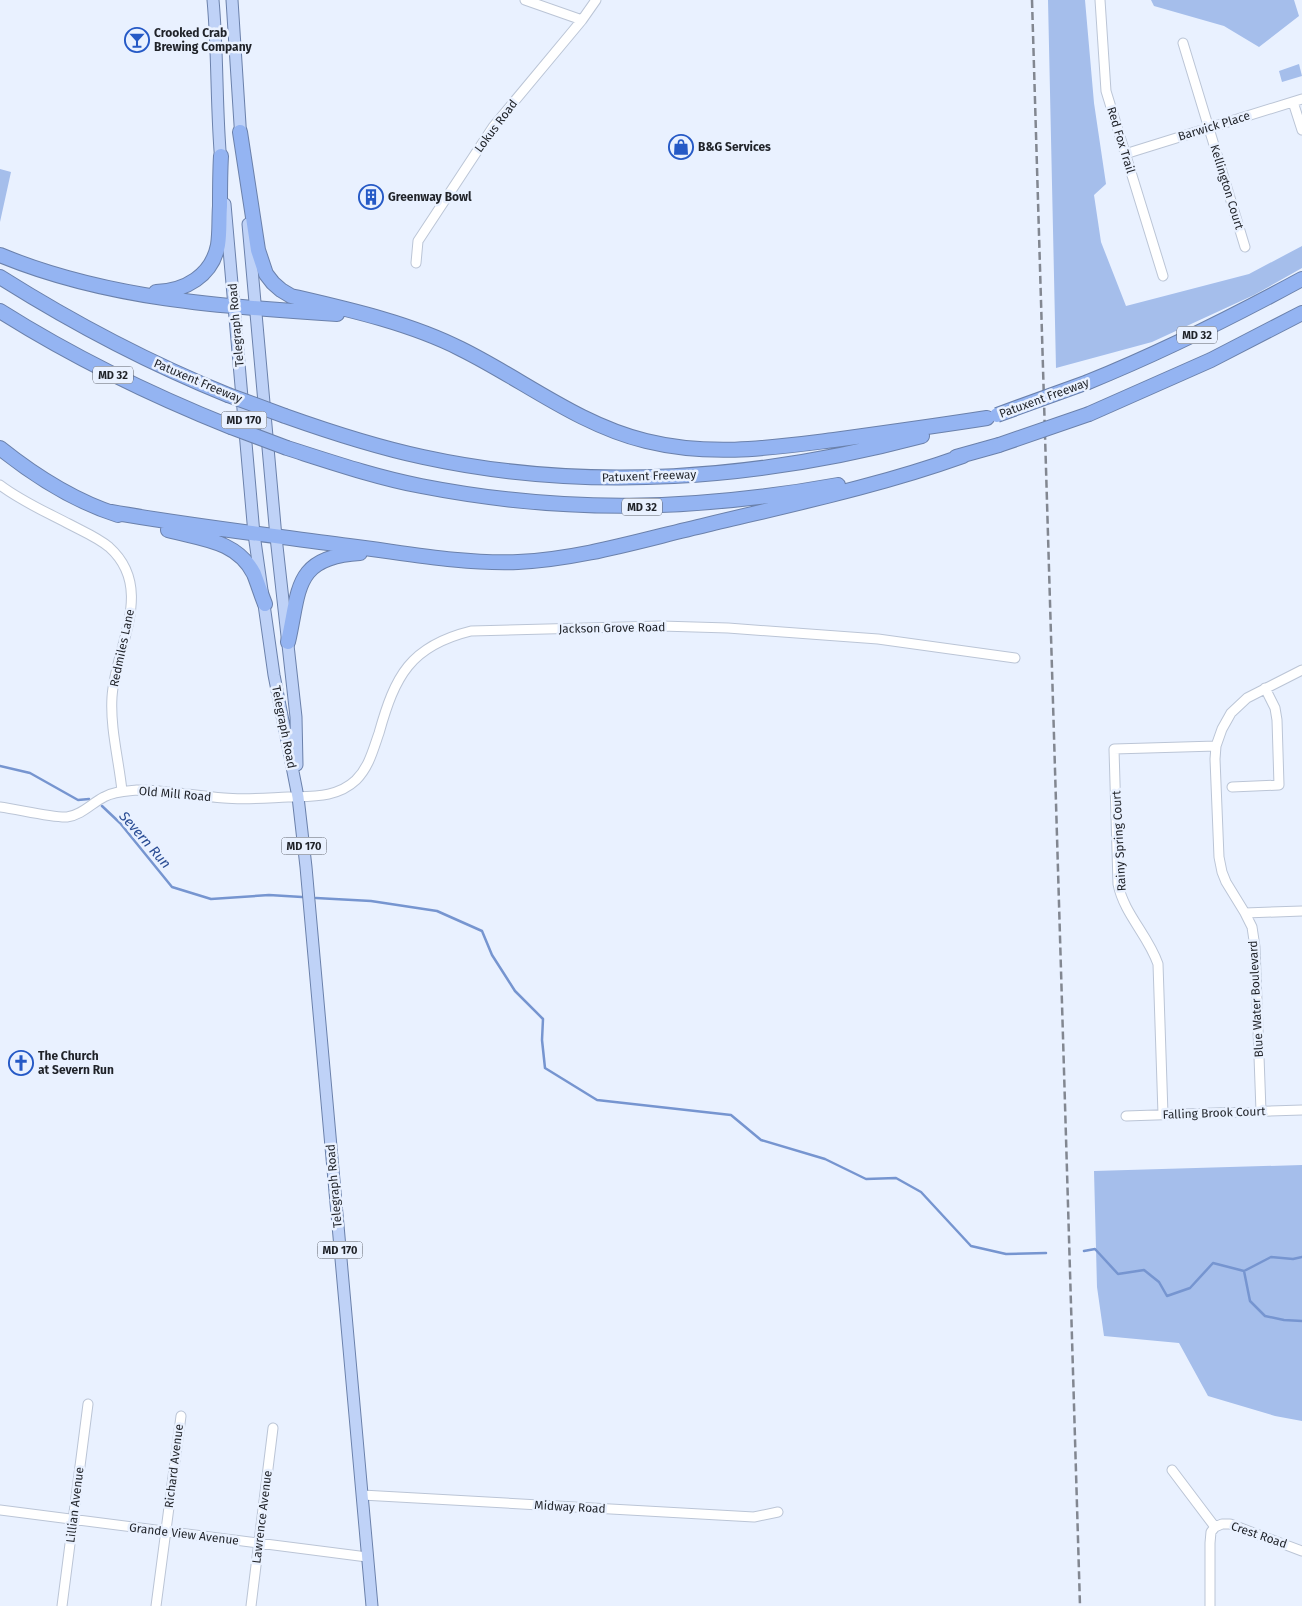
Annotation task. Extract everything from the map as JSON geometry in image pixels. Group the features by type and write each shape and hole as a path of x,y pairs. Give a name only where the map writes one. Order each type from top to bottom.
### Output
{"highway":[{"path":"240,132 258,250 266,274 281,290 292,296 416,329 462,349 594,422 622,434 666,446 717,451 756,450 908,431 992,416"},
{"path":"123,291 161,292 178,289 188,285 207,270 218,245 221,156"},
{"path":"0,255 51,274 123,291 234,307 340,314 379,320"},
{"name":"Patuxent Freeway","path":"0,277 123,347 228,395 336,434 422,457 466,465 530,474 590,478 702,475 805,462 910,440 992,416 1146,359 1200,334 1302,279"},
{"name":"MD 32","path":"0,311 64,349 166,400 286,448 331,462 420,486 473,495 527,502 646,507 705,504 759,497 870,478 963,456 1089,414 1212,360 1302,313"},
{"path":"0,448 23,466 57,488 89,504 229,547 247,563 265,604"},
{"path":"111,512 184,525 453,561 540,560 584,553 871,486 963,456"},
{"path":"288,642 297,592 305,575 312,567 335,556 383,552"}],"main road":[{"name":"Telegraph Road","path":"213,0 221,156 254,534 274,676 298,797 306,867 372,1606"},
{"name":"Telegraph Road","path":"232,0 240,132 276,537 296,717 298,797"}],"street":[{"path":"526,0 582,20"},
{"name":"Lokus Road","path":"416,263 418,241 493,127 582,20 596,0"},
{"name":"Red Fox Trail","path":"1100,0 1106,91 1163,276"},
{"name":"Kellington Court","path":"1183,43 1245,247"},
{"path":"1298,100 1302,130"},
{"name":"Barwick Place","path":"1125,154 1298,100"},
{"name":"Redmiles Lane","path":"0,485 38,509 107,545 126,568 131,586 131,609 112,695 112,713 122,791"},
{"name":"Jackson Grove Road","path":"298,797 326,795 346,788 355,780 364,770 370,758 386,705 401,675 415,658 428,648 443,640 471,631 661,626 728,628 878,640 1015,658"},
{"name":"Blue Water Boulevard","path":"1261,1111 1255,946 1252,927 1226,882 1219,857 1216,746 1222,729 1231,713 1247,698 1302,670"},
{"path":"1232,787 1279,785 1277,720 1275,708 1265,688"},
{"name":"Rainy Spring Court","path":"1163,1114 1158,964 1155,955 1127,910 1119,888 1114,749 1216,746"},
{"name":"Old Mill Road","path":"0,806 68,817 81,812 104,797 122,791 154,791 225,799 298,797"},
{"path":"1245,913 1302,911"},
{"name":"Falling Brook Court","path":"1126,1116 1302,1110"},
{"name":"Lillian Avenue","path":"62,1606 88,1404"},
{"name":"Richard Avenue","path":"156,1606 181,1416"},
{"name":"Lawrence Avenue","path":"251,1606 273,1428"},
{"path":"1172,1470 1215,1527 1211,1532 1210,1543 1210,1606"},
{"name":"Midway Road","path":"362,1495 754,1517 778,1512"},
{"name":"Grande View Avenue","path":"0,1510 367,1557"},
{"name":"Crest Road","path":"1215,1527 1222,1524 1230,1524 1302,1551"}],"shaded area":[{"path":"1048,0 1085,0 1094,103 1106,184 1094,195 1101,242 1126,306 1249,274 1302,246 1302,268 1254,295 1152,342 1056,368"},
{"path":"1151,0 1294,0 1299,16 1259,47 1224,26 1154,6"},
{"path":"1299,64 1302,76 1282,82 1279,71"},
{"path":"0,169 11,172 0,222"},
{"path":"1302,1165 1302,1421 1275,1416 1208,1396 1179,1343 1104,1336 1097,1287 1094,1171"}],"waterway":[{"name":"Severn Run","path":"0,766 30,773 78,800 89,799"},
{"path":"102,806 120,823 172,887 211,899 269,895 302,897"},
{"path":"316,898 371,901 437,911 482,931 492,955 515,991 543,1019 542,1040 545,1068 597,1100 731,1115 761,1140 825,1159 866,1179 896,1178 921,1192 971,1246 1006,1254 1046,1253"},
{"path":"1084,1251 1095,1249 1118,1274 1144,1270 1159,1282 1167,1296 1190,1288 1213,1263 1244,1271 1271,1257 1293,1259 1302,1257"},
{"path":"1244,1271 1250,1301 1265,1316 1302,1321"}],"railway":[{"path":"1032,0 1080,1606"}],"place":[{"name":"Crooked Crab Brewing Company","path":"137,40"},
{"name":"B&G Services","path":"681,147"},
{"name":"Greenway Bowl","path":"371,197"},
{"name":"The Church at Severn Run","path":"21,1063"}]}
